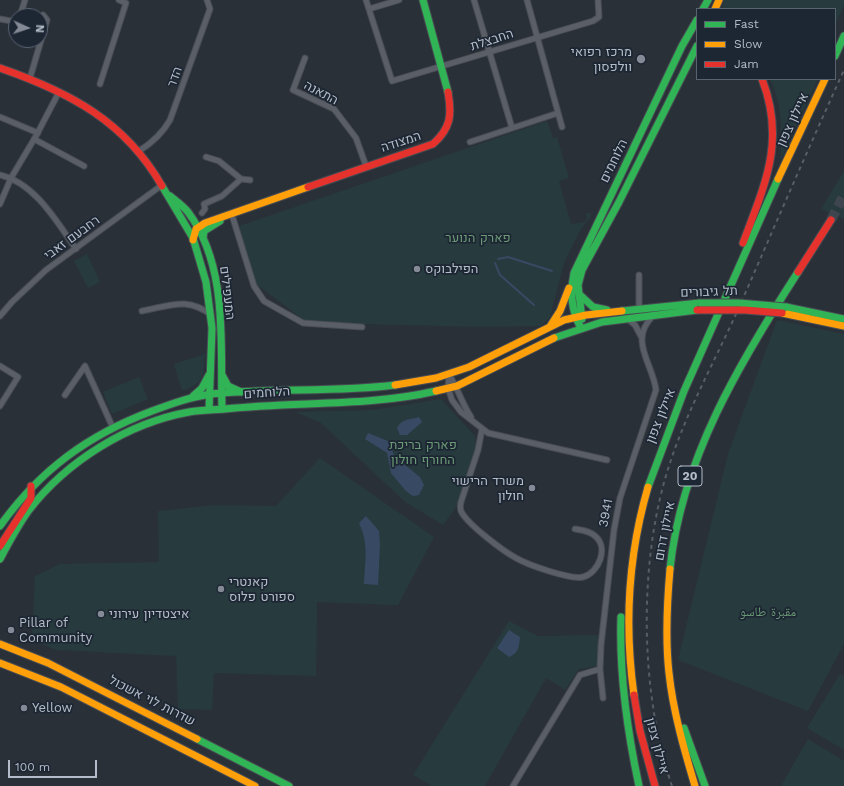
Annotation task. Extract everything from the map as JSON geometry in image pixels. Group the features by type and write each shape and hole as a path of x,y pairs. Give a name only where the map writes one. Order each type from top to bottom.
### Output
{"main road":[{"name":"המצודה","path":"198,227 366,166 433,144 439,140 447,129 451,114 450,95 423,0"},
{"name":"הלוחמים","path":"581,328 574,317 570,293 574,273 682,46 696,23"},
{"path":"836,54 844,36"},
{"name":"הלוחמים","path":"581,328 582,315 579,294 579,278 582,270 619,202 696,48"},
{"name":"המעפילים","path":"0,68 30,78 101,115 139,151 168,194 175,209 185,223 197,249 211,315 212,341 209,410"},
{"name":"המעפילים","path":"0,72 20,74"},
{"path":"719,309 765,184 771,159 774,126 772,102 762,80"},
{"name":"איילון צפון","path":"655,786 635,707 629,668 628,597 635,538 663,441 719,309 825,80"},
{"name":"המעפילים","path":"168,194 188,212 198,227 208,251 215,284 222,409"},
{"name":"המצודה","path":"203,238 204,231 232,215"},
{"name":"איילון דרום","path":"695,786 681,741 667,664 665,628 668,588 675,533 688,481 745,358 831,220"},
{"path":"193,240 194,233 198,227"},
{"path":"551,326 563,305 574,273"},
{"path":"579,294 593,307 615,312"},
{"name":"תל גיבורים","path":"574,317 639,309 745,303 844,318"},
{"name":"תל גיבורים","path":"581,328 602,322 653,316 698,306"},
{"name":"תל גיבורים","path":"784,310 844,326"},
{"name":"הלוחמים","path":"0,526 31,486 55,464 100,433 145,413 192,397 221,394 364,388 415,382 449,375 507,350 551,326 574,317"},
{"name":"הלוחמים","path":"0,559 20,524 40,497 71,470 108,444 150,424 189,412 409,395 457,386 549,340 581,328"},
{"path":"220,370 228,386 243,393"},
{"path":"192,397 202,388 210,373"},
{"path":"0,546 31,498 31,486"},
{"path":"31,498 40,497"},
{"path":"635,538 626,577 623,600 620,661 626,721 639,786"},
{"path":"665,628 675,689 685,731 705,786"},
{"name":"שדרות לוי אשכול","path":"0,644 70,673 289,786"},
{"path":"2,664 42,679 97,705 255,786"}],"street":[{"path":"100,84 126,3 119,0"},
{"name":"הדר","path":"139,151 163,131 170,120 210,9 207,0"},
{"path":"366,0 369,10 399,0"},
{"path":"474,0 512,128"},
{"path":"527,0 562,127"},
{"name":"החבצלת","path":"369,10 392,81 593,21 599,17 598,0"},
{"path":"30,78 39,48"},
{"name":"התאנה","path":"305,58 293,90 334,109 356,138 366,166"},
{"path":"0,204 11,178 38,133 59,92"},
{"path":"470,142 558,113"},
{"path":"0,117 38,133"},
{"path":"34,139 84,166"},
{"path":"206,157 219,161 241,179 250,180"},
{"path":"0,175 11,178 38,199 76,249"},
{"path":"202,213 205,209 204,204 222,196 241,179"},
{"name":"רחבעם זאבי","path":"0,316 28,286 46,270 162,185"},
{"path":"232,215 254,286 264,301 303,323 362,327"},
{"path":"639,275 639,309"},
{"path":"142,311 185,303 201,307 211,315"},
{"name":"3941","path":"603,698 600,669 609,566 620,498 656,390 655,383 643,353 642,339 645,324 653,316"},
{"name":"3941","path":"626,318 635,325 642,339"},
{"path":"0,366 18,377 0,406"},
{"path":"65,395 86,366 113,428"},
{"path":"449,375 457,386 466,409 475,423"},
{"path":"449,375 448,388 452,400 461,412 488,433 607,460"},
{"path":"482,429 478,450 461,502 461,509 466,518 493,542 517,559 539,568 582,577 591,573 597,567 600,558 600,542 595,535 575,529"},
{"path":"513,786 580,675 600,669"}],"green space":[{"path":"724,0 844,0 844,5 836,23 836,8 722,8"},
{"path":"770,80 818,80 780,162 781,120"},
{"name":"פארק הנוער","path":"547,121 553,138 557,137 569,178 559,181 571,224 585,222 587,218 586,213 590,213 591,216 579,232 564,263 550,317 541,326 480,327 362,324 304,320 256,284 236,227"},
{"path":"844,171 844,219 821,209"},
{"path":"87,254 100,282 88,288 74,261"},
{"name":"مقبرة طاسو","path":"777,320 844,334 844,644 808,711 678,660 728,454"},
{"path":"205,354 202,378 195,385 182,391 174,364"},
{"path":"139,377 148,399 112,414 103,392"},
{"name":"פארק בריכת החורף חולון","path":"441,399 475,436 476,443 471,470 458,504 443,525 404,501 321,423 296,412 372,410"},
{"name":"קאנטרי ספורט פלוס","path":"320,458 434,537 398,605 317,602 316,676 214,673 212,710 178,709 176,656 57,650 41,644 32,636 35,576 60,564 159,562 158,511 214,505 276,506"},
{"path":"509,621 538,636 598,635 597,666 579,669 565,690 546,678 485,786 432,786 413,775"},
{"path":"840,674 844,676 844,750 807,728"},
{"path":"808,739 844,761 844,786 781,786"}],"water":[{"path":"419,417 422,422 407,435 400,435 397,428 401,422"},
{"path":"368,433 388,441 395,457 420,477 424,485 419,495 411,495 391,473 387,453 365,439"},
{"path":"366,516 379,531 380,545 378,585 364,584 365,545 359,523"},
{"path":"509,630 520,637 517,652 509,657 497,648"}],"waterway":[{"path":"498,259 508,257 552,271"},
{"path":"495,263 500,275 534,305"}],"tunnel":[{"path":"831,220 844,195"}],"railway":[{"path":"672,786 661,749 653,708 648,666 648,580 660,497 671,460 686,420 741,303 844,70"}],"traffic: fast":[{"path":"423,0 448,92"},
{"path":"704,8 708,0"},
{"path":"581,328 575,315 572,301 574,273 682,46 696,22"},
{"path":"836,54 844,36"},
{"path":"582,319 578,285 582,270 619,202 696,48"},
{"path":"648,487 684,391 778,179"},
{"path":"162,186 193,238 206,282 212,328 209,410"},
{"path":"170,196 188,212 201,234 210,257 220,307 222,409"},
{"path":"203,238 204,231 220,221"},
{"path":"670,569 676,529 686,489 716,413 755,341 798,272"},
{"path":"579,294 593,307 607,310"},
{"path":"622,311 700,303"},
{"path":"700,303 738,303 786,307"},
{"path":"786,307 844,319"},
{"path":"554,338 602,322 697,310"},
{"path":"193,396 202,388 209,375"},
{"path":"222,375 228,386 241,392"},
{"path":"0,526 15,506 32,488 67,456 107,431 166,406 211,394 257,391 349,389 395,385"},
{"path":"0,559 29,510 44,492 61,476 80,460 100,447 144,425 166,417 194,411 357,402 410,396 436,391"},
{"path":"621,617 621,660 625,702 639,786"},
{"path":"684,728 705,786"},
{"path":"197,739 289,786"}],"traffic: slow":[{"path":"715,8 719,0"},
{"path":"778,179 825,80"},
{"path":"193,240 196,229 205,223 308,187"},
{"path":"551,325 560,311 569,288"},
{"path":"395,385 436,378 469,367 564,320 586,315 622,311"},
{"path":"782,313 844,326"},
{"path":"436,391 457,386 554,338"},
{"path":"634,695 629,642 630,590 636,539 648,487"},
{"path":"670,569 667,621 669,673 676,716 695,786"},
{"path":"0,644 48,663 197,739"},
{"path":"0,663 61,687 255,786"}],"traffic: jam":[{"path":"0,68 49,87 72,99 113,126 147,163 162,186"},
{"path":"743,243 759,201 770,162 772,122 769,101 762,80"},
{"path":"308,187 433,144 444,132 449,121 450,108 448,92"},
{"path":"798,272 831,220"},
{"path":"697,310 745,310 782,313"},
{"path":"0,546 31,498 31,486"},
{"path":"634,695 640,731 655,786"}],"place":[{"name":"מרכז רפואי וולפסון","path":"641,59"},
{"name":"הפילבוקס","path":"417,269"},
{"name":"משרד הרישוי חולון","path":"532,488"},
{"name":"קאנטרי ספורט פלוס","path":"221,589"},
{"name":"איצטדיון עירוני","path":"101,614"},
{"name":"Pillar of Community","path":"11,630"},
{"name":"Yellow","path":"24,708"}]}
